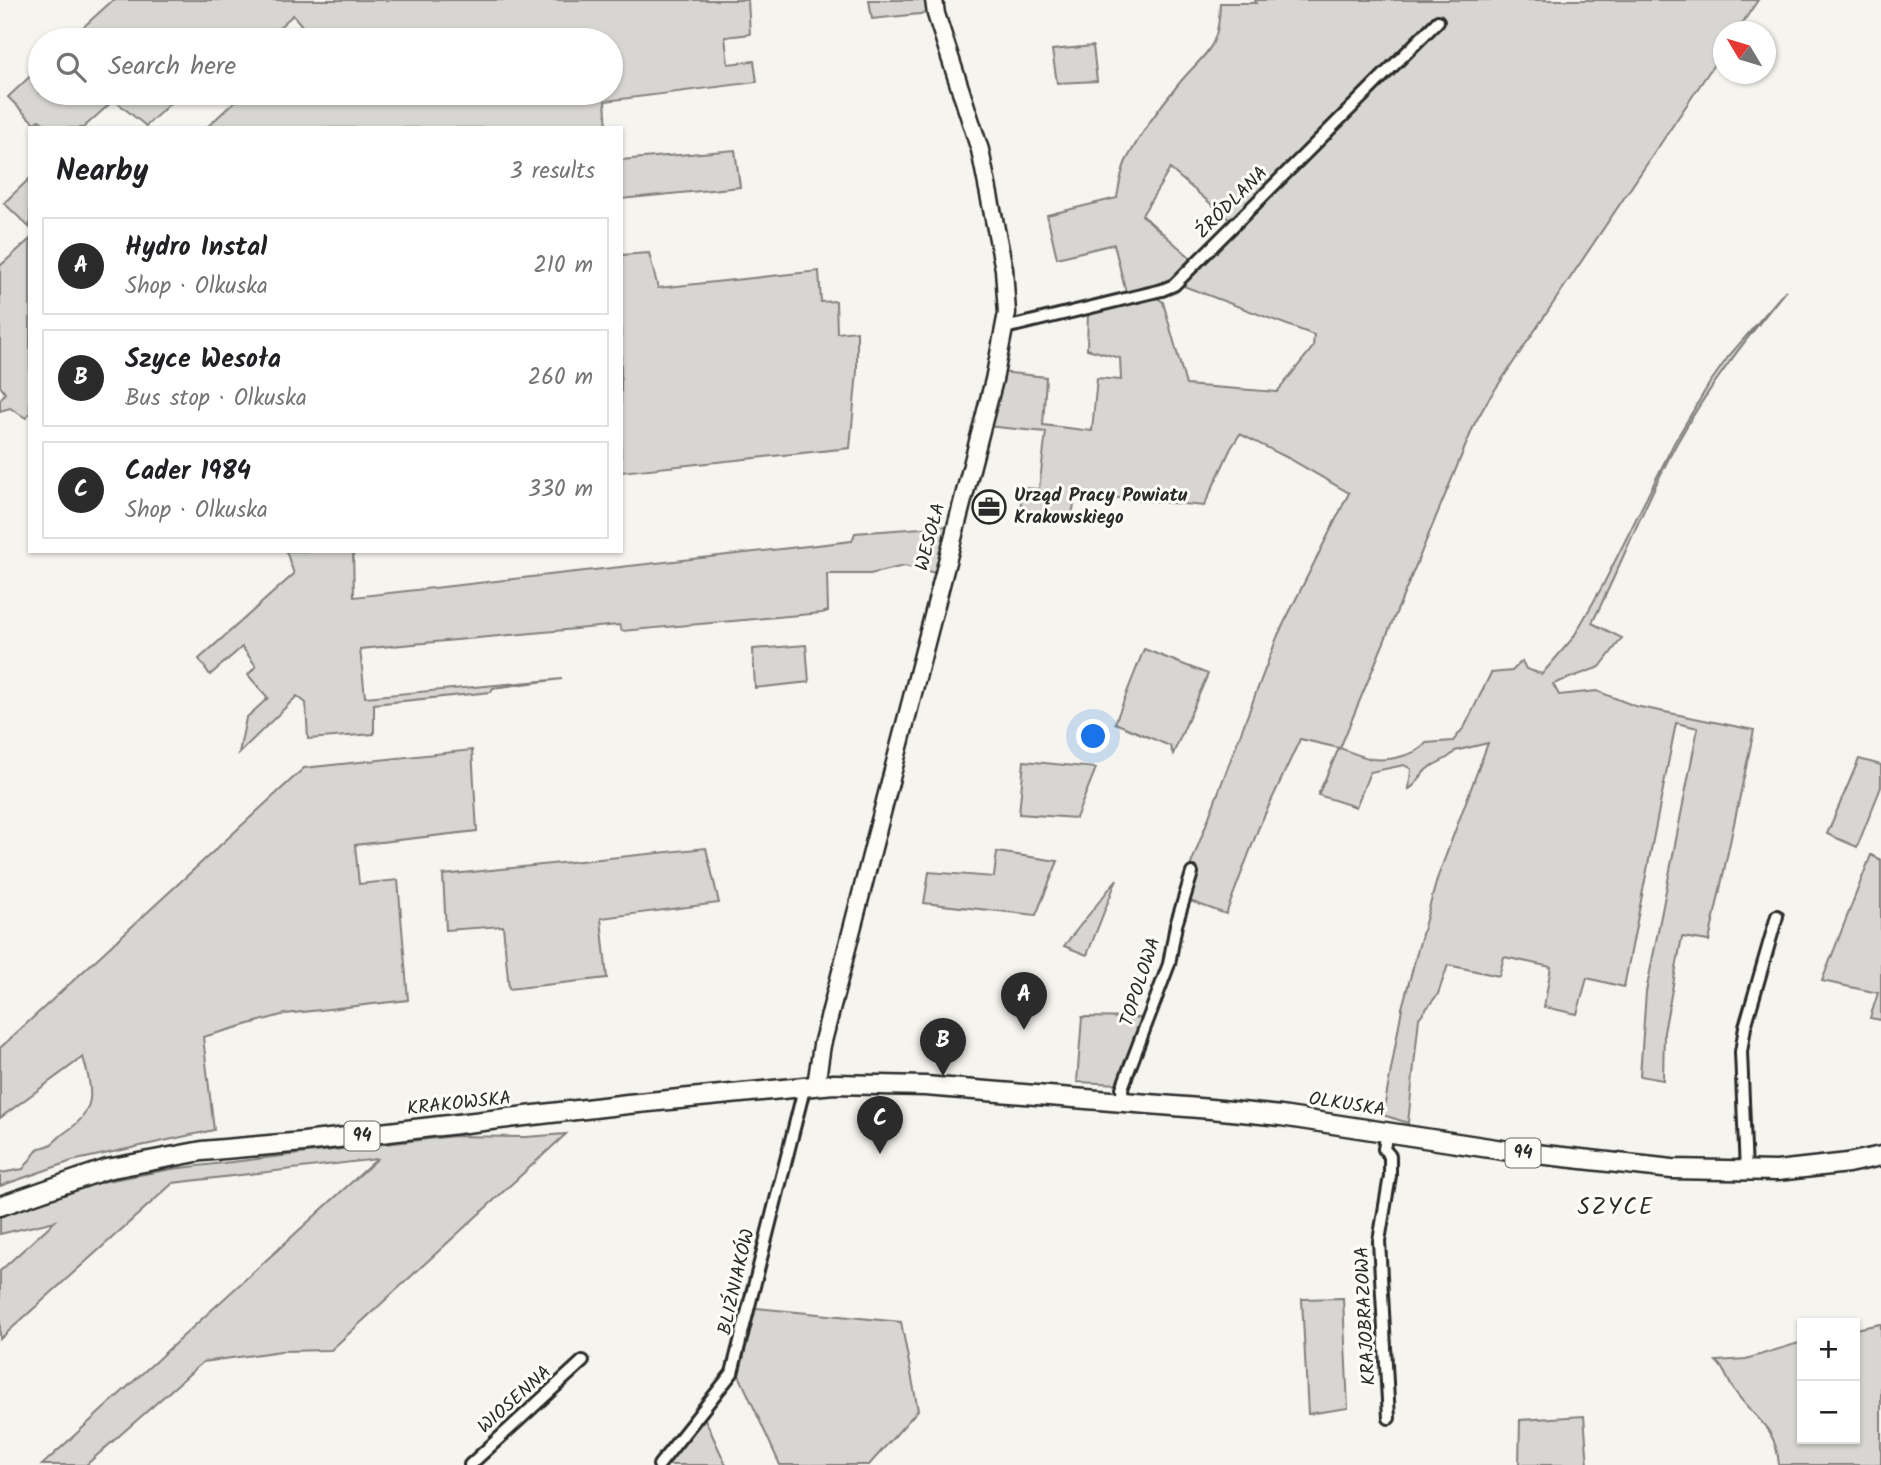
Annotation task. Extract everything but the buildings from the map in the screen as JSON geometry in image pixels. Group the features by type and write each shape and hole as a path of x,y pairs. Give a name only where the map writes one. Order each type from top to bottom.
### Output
{"main road":[{"name":"OLKUSKA","path":"810,1085 925,1086 1281,1116 1509,1151 1672,1169 1746,1172 1795,1169 1881,1156"},
{"name":"KRAKOWSKA","path":"0,1206 107,1168 202,1151 810,1085"}],"street":[{"name":"WESOŁA","path":"810,1085 1005,328 1007,298 1004,269 980,150 936,14 934,0"},
{"name":"ŹRÓDLANA","path":"1005,328 1174,285 1438,21"},
{"name":"TOPOLOWA","path":"1123,1102 1122,1088 1169,964 1192,873"},
{"path":"1746,1172 1741,1052 1745,1027 1777,916"},
{"name":"BLIŹNIAKÓW","path":"659,1465 732,1373 810,1085"},
{"name":"KRAJOBRAZOWA","path":"1387,1132 1384,1149 1390,1156 1390,1176 1379,1241 1389,1418"},
{"name":"WIOSENNA","path":"470,1465 583,1361"}],"shaded area":[{"path":"113,0 748,0 750,34 725,37 728,64 754,61 757,82 623,99 623,28 304,28 293,15 278,28 82,28"},
{"path":"869,0 928,0 929,13 872,19"},
{"path":"1255,0 1758,0 1744,21 1713,21 1713,66 1475,423 1340,748 1369,758 1386,759 1410,754 1426,743 1453,741 1465,726 1491,673 1512,671 1522,661 1526,669 1542,674 1573,638 1603,585 1674,443 1709,384 1728,357 1786,290 1701,402 1654,487 1592,623 1622,638 1600,667 1553,684 1559,695 1597,691 1635,706 1754,730 1709,941 1682,937 1664,1032 1663,1080 1640,1076 1646,992 1698,728 1676,723 1624,987 1587,978 1577,1014 1544,1007 1551,967 1504,957 1499,976 1448,965 1438,994 1419,1018 1408,1123 1383,1115 1402,1008 1437,879 1488,743 1455,751 1448,758 1428,768 1409,789 1411,769 1404,765 1370,772 1356,807 1318,795 1339,748 1300,739 1259,827 1226,914 1187,900 1182,888 1278,635 1349,493 1240,434 1204,506 1076,494 1071,520 1020,517 1022,488 1039,489 1046,432 987,426 1001,372 1046,377 1043,425 1092,431 1097,378 1121,380 1120,358 1087,349 1088,311 1128,301 1114,244 1057,258 1047,215 1117,198 1124,165 1138,140 1166,100 1210,48 1217,30 1220,3 1256,3","holes":["1170,169 1237,226 1199,265 1142,215","1181,285 1314,335 1313,347 1277,392 1186,385 1163,302 1156,297"]},
{"path":"1093,46 1097,81 1057,83 1052,50"},
{"path":"28,78 28,105 108,105 85,126 47,126 39,120 34,123 8,97"},
{"path":"120,105 168,105 146,126"},
{"path":"231,105 605,105 607,126 208,126"},
{"path":"735,150 740,187 623,199 623,160"},
{"path":"28,180 28,226 4,203"},
{"path":"28,241 26,418 10,408 0,411 0,400 5,393 0,386 0,266"},
{"path":"649,253 658,288 819,271 821,302 836,301 837,333 857,331 857,371 850,448 623,472 623,255"},
{"path":"948,526 936,573 904,566 870,574 827,574 828,611 822,613 622,631 619,625 360,649 365,697 562,679 493,688 491,692 374,704 374,734 308,739 306,703 297,696 239,753 246,718 268,698 248,675 256,666 242,647 210,675 199,659 294,574 287,553 353,553 354,597 852,541 855,533"},
{"path":"806,645 809,682 755,688 753,649"},
{"path":"1144,649 1208,674 1173,754 1170,746 1115,723"},
{"path":"472,750 477,831 355,845 359,884 398,880 408,1000 285,1014 203,1037 214,1130 72,1161 0,1186 0,1173 23,1169 39,1148 52,1143 84,1116 90,1089 83,1057 0,1118 0,1048 304,768"},
{"path":"1859,759 1881,765 1881,787 1857,847 1827,834"},
{"path":"1024,761 1096,768 1076,818 1019,814"},
{"path":"706,848 719,903 601,918 607,978 509,989 503,926 446,930 443,875"},
{"path":"997,852 1058,861 1036,915 924,903 929,872 994,877"},
{"path":"1871,855 1881,860 1881,1020 1870,1018 1878,993 1822,981"},
{"path":"1117,879 1087,955 1064,946"},
{"path":"1082,1017 1145,1018 1120,1084 1077,1082"},
{"path":"566,1134 331,1350 281,1351 203,1362 86,1465 42,1465 377,1159 173,1183 0,1339 0,1271 55,1221 0,1234 0,1215 96,1183 172,1169 454,1136 526,1137"},
{"path":"1343,1298 1348,1408 1308,1414 1302,1299"},
{"path":"756,1308 901,1322 918,1410 869,1465 780,1465 739,1375"},
{"path":"1881,1324 1881,1465 1779,1465 1774,1440 1769,1431 1742,1400 1716,1361 1746,1359 1797,1344 1797,1444 1860,1444 1860,1328"},
{"path":"1584,1416 1588,1465 1519,1465 1520,1420"},
{"path":"704,1417 726,1465 667,1465"}],"place":[{"name":"Urząd Pracy Powiatu Krakowskiego","path":"989,507"},
{"name":"Hydro Instal","path":"1024,1030"},
{"name":"Szyce Wesoła","path":"943,1076"},
{"name":"Cader 1984","path":"880,1154"}],"district":[{"name":"SZYCE","path":"1616,1208"}]}
